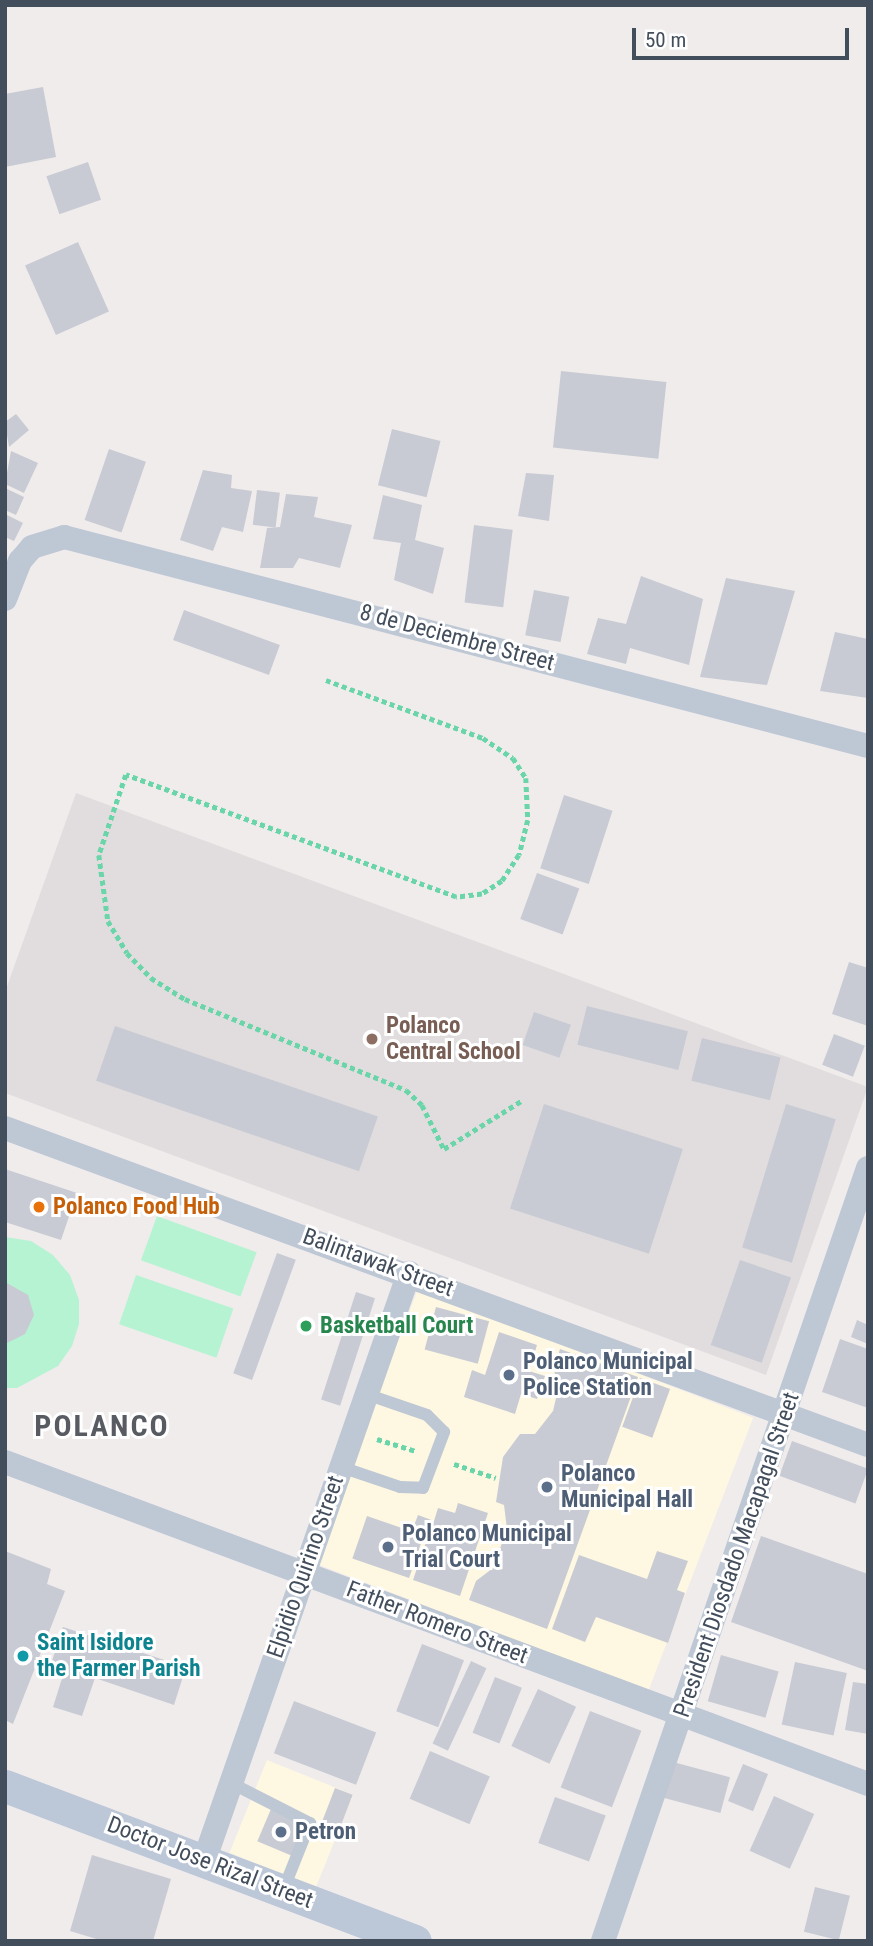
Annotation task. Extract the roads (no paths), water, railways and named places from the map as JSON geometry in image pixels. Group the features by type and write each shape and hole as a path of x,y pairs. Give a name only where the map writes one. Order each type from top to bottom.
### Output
{"main road":[{"name":"Doctor Jose Rizal Street","path":"5,1786 415,1941"}],"street":[{"name":"8 de Deciembre Street","path":"5,599 20,561 46,539 64,537 868,746"},
{"name":"Balintawak Street","path":"5,1128 409,1273 784,1417 868,1445"},
{"name":"President Diosdado Macapagal Street","path":"603,1941 868,1168"},
{"name":"Elpidio Quirino Street","path":"204,1861 409,1273"},
{"name":"Father Romero Street","path":"5,1462 868,1784"}],"lane":[{"path":"341,1467 400,1487 423,1488 444,1432 427,1415 366,1394"},
{"path":"231,1783 310,1823 283,1891"}],"place":[{"name":"Polanco Central School","path":"372,1039"},
{"name":"Polanco Food Hub","path":"39,1207"},
{"name":"Basketball Court","path":"306,1326"},
{"name":"Polanco Municipal Police Station","path":"509,1375"},
{"name":"Polanco Municipal Hall","path":"547,1487"},
{"name":"Polanco Municipal Trial Court","path":"388,1547"},
{"name":"Saint Isidore the Farmer Parish","path":"23,1656"},
{"name":"Petron","path":"281,1832"}],"district":[{"name":"POLANCO","path":"102,1426"}]}
